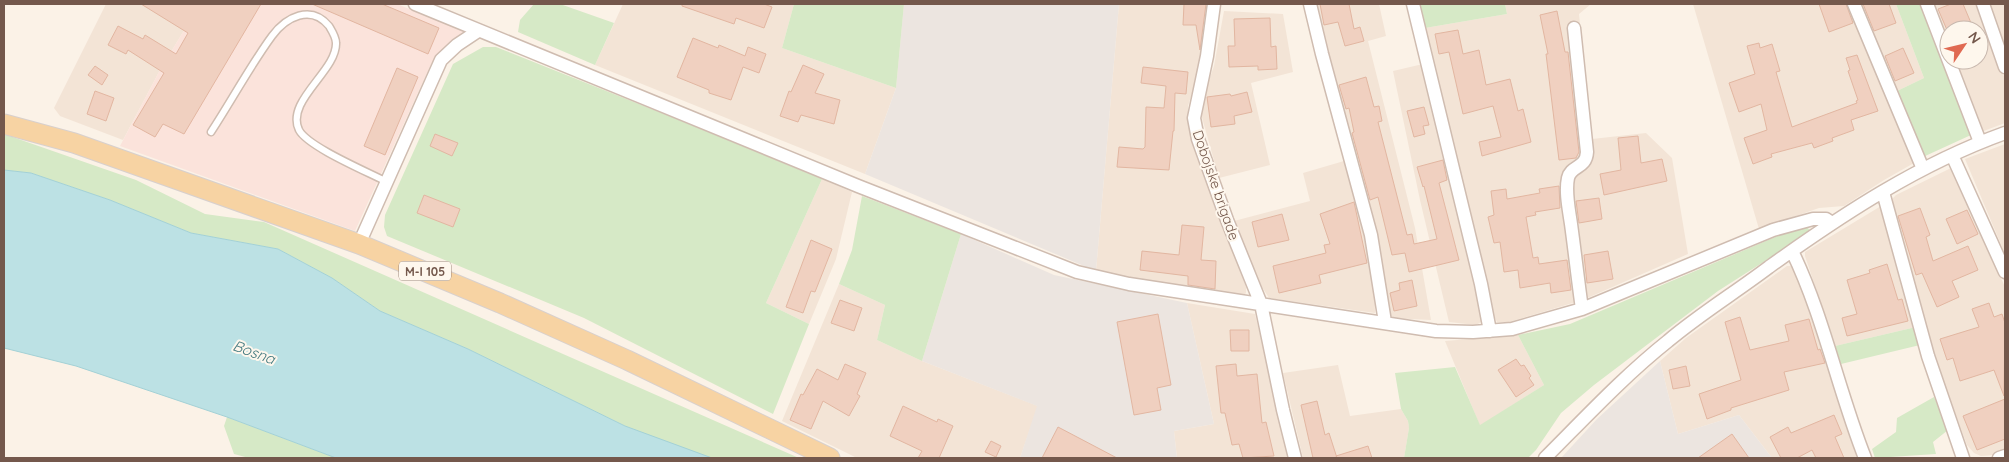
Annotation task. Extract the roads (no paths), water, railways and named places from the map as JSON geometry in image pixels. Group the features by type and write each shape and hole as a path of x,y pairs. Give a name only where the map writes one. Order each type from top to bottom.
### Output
{"main road":[{"name":"M-I 105","path":"4,124 74,144 359,244 500,303 628,360 830,458"}],"street":[{"path":"415,4 858,186 1077,272 1129,284 1436,330 1490,331 1512,329 1582,309 1773,230 1813,219 1826,219 1832,223"},
{"name":"Dobojske brigade","path":"1214,4 1207,56 1194,118 1198,139 1227,220 1261,304 1295,458"},
{"path":"1310,4 1371,235 1385,322"},
{"path":"1413,4 1481,284 1490,331"},
{"path":"1854,4 1923,169"},
{"path":"1927,4 1980,142"},
{"path":"1983,4 2005,67"},
{"path":"1574,28 1587,158 1583,164 1570,174 1567,194 1582,309"},
{"path":"359,244 441,60 456,45 478,31"},
{"path":"1545,458 1609,394 1669,340 1792,251 1832,223 1923,169 1980,142 2005,133"},
{"path":"1952,155 2005,272"},
{"path":"1883,192 1928,356 1963,458"},
{"path":"1792,251 1808,284 1849,416 1865,458"},
{"path":"1999,458 2005,456"}],"lane":[{"path":"211,132 273,34 287,21 297,15 312,15 327,24 337,42 331,59 300,105 297,117 298,128 302,135 314,144 387,182"}],"water":[{"name":"Bosna","path":"4,170 31,173 110,200 191,233 278,249 332,278 380,311 468,349 625,426 712,458 336,458 227,417 76,366 4,348"}]}
